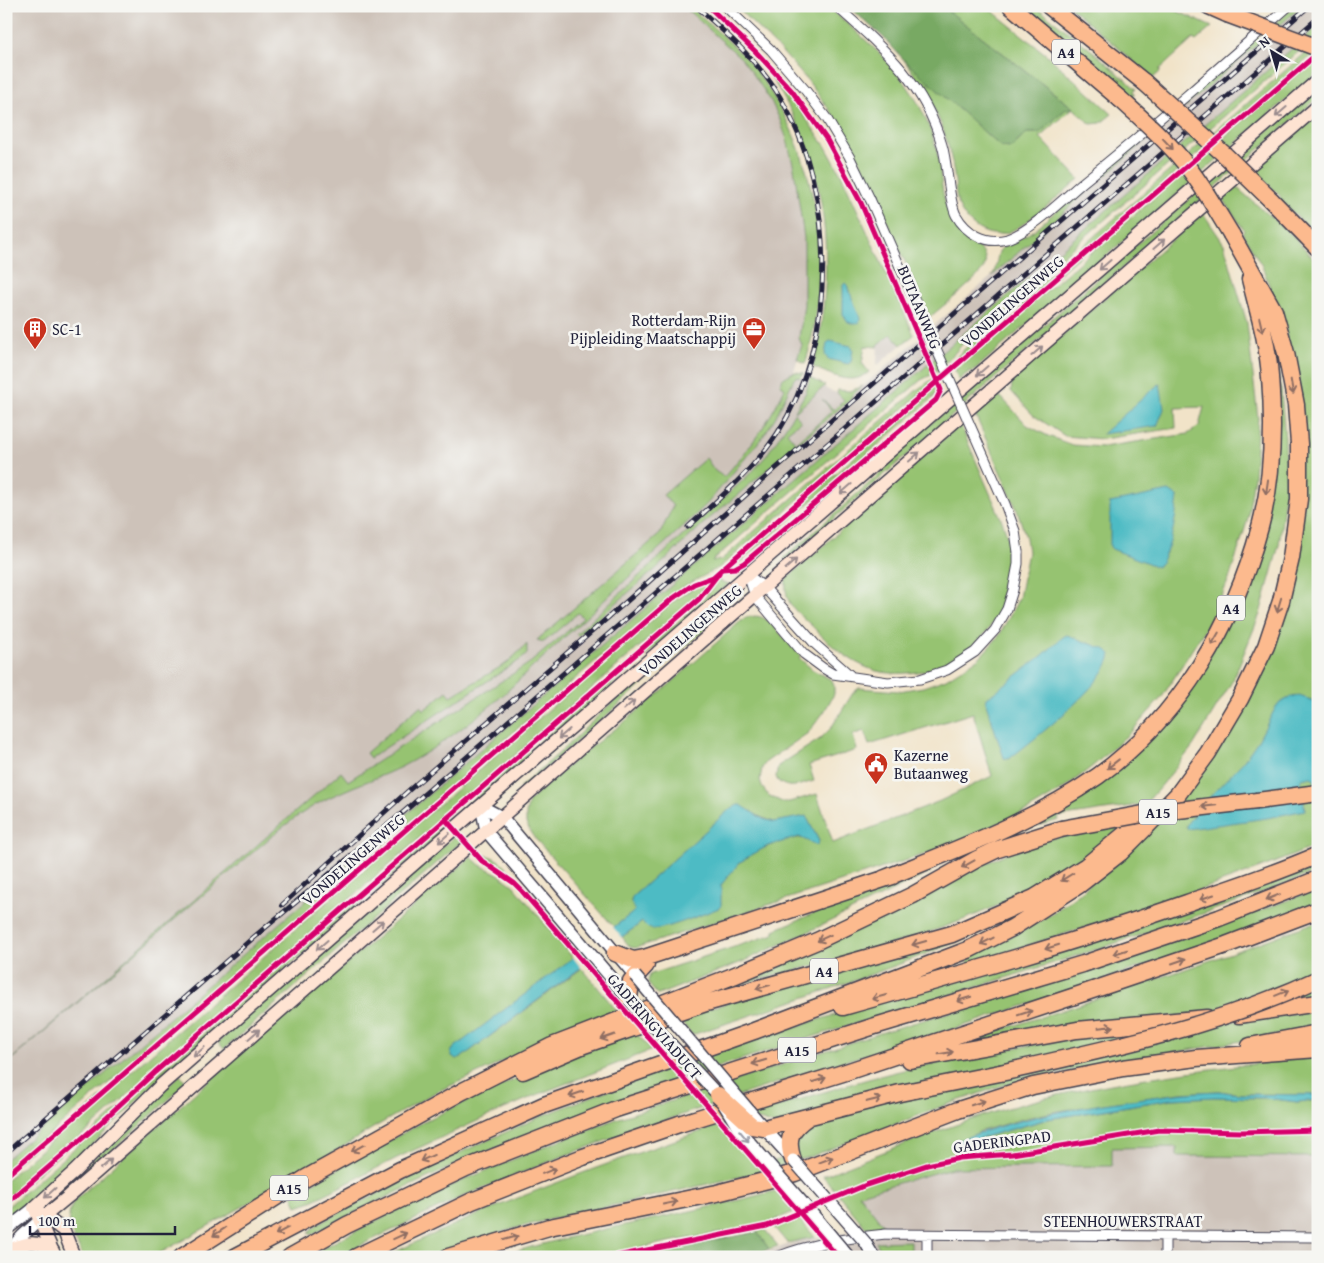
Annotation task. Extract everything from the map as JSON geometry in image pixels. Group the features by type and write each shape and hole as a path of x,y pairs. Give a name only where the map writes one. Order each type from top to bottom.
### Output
{"highway":[{"name":"A4","path":"754,1031 968,950 1012,928 1047,907 1120,853 1178,794 1208,753 1240,698 1266,646 1281,601 1291,558 1298,499 1299,444 1296,405 1286,353 1274,310 1231,234 1179,155 1156,130 1012,6"},
{"name":"A4","path":"1049,6 1144,82 1206,137 1318,248"},
{"path":"1209,6 1318,48"},
{"name":"A4","path":"616,953 633,960 661,952 883,880 999,832 1056,803 1098,775 1135,746 1170,709 1202,663 1224,625 1243,581 1260,526 1268,486 1272,446 1270,375 1263,332 1246,261"},
{"name":"A4","path":"401,1125 584,1045 706,1003 952,934 1034,898 1086,866 1134,827 1208,753"},
{"name":"A15","path":"883,880 1001,840 1143,814 1318,793"},
{"name":"A15","path":"182,1257 306,1178 463,1091 552,1046 733,976 817,941 913,895 977,859 1011,844 1053,831"},
{"name":"A15","path":"235,1257 400,1170 544,1105 754,1031 964,974 1139,920 1285,870 1318,855"},
{"name":"A15","path":"290,1257 347,1225 466,1168 616,1109 837,1038 1083,964 1219,918 1318,879"},
{"name":"A15","path":"356,1257 472,1201 583,1158 679,1124 846,1072 1226,945 1318,910"},
{"name":"A4","path":"635,976 661,952"},
{"path":"629,999 629,988 635,976"},
{"path":"718,1095 752,1126 764,1128 900,1093 1117,1047 1214,1020 1318,979"},
{"name":"A15","path":"846,1072 1077,1030 1234,1015 1318,1003"},
{"path":"1196,1058 1318,1033"},
{"path":"448,1257 549,1227 717,1193 795,1173 958,1110 1033,1086 1123,1068 1196,1058 1318,1049"},
{"path":"793,1160 790,1150 793,1129 810,1115"}],"main road":[{"name":"VONDELINGENWEG","path":"34,1208 75,1171 160,1086 1318,80"},
{"name":"VONDELINGENWEG","path":"42,1218 502,818 759,591 1318,106"},
{"path":"69,1196 61,1212 64,1231 74,1257"},
{"path":"34,1208 42,1218 54,1254"},
{"path":"42,1218 64,1231"},
{"path":"9,1251 29,1243 38,1242 54,1254"}],"street":[{"name":"BUTAANWEG","path":"725,6 771,50 806,91 827,119 849,156 870,199 1005,504 1015,532 1018,552 1016,578 1007,609 995,630 975,652 948,670 920,680 888,682 850,675 837,671 804,654 748,575"},
{"path":"836,6 880,45 897,62 913,83 931,115 942,143 953,207 957,216 976,236 989,241 997,241 1014,236 1036,222 1139,137 1289,6"},
{"name":"BUTAANWEG","path":"759,591 815,644 837,671"},
{"name":"GADERINGVIADUCT","path":"481,806 502,818 764,1128 865,1242 874,1257"},
{"name":"GADERINGVIADUCT","path":"481,806 486,831 629,999 718,1095 740,1131 818,1219 848,1257"},
{"name":"VONDELINGENWEG","path":"6,1230 34,1208"},
{"name":"VONDELINGENWEG","path":"9,1251 42,1218"},
{"name":"STEENHOUWERSTRAAT","path":"777,1257 846,1238 886,1234 1318,1237"},
{"path":"927,1235 927,1257"},
{"path":"1165,1236 1165,1257"}],"shaded area":[{"path":"6,6 683,6 742,59 771,101 780,120 794,168 804,238 804,305 800,338 802,345 793,374 808,381 809,379 828,390 850,397 992,276 1001,263 1298,6 1318,6 1318,30 6,1163"},
{"path":"891,334 901,345 878,365 878,345"},
{"path":"1177,1147 1178,1156 1318,1157 1318,1257 750,1257 802,1240 883,1225 858,1194 952,1168 1112,1166 1111,1148"}],"green space":[{"path":"683,6 689,6 750,63 770,90 786,119 799,150 809,181 816,214 819,247 819,281 816,314 809,350 806,362 804,363 797,359 802,345 799,338 804,305 804,238 794,168 787,140 771,101 742,59"},
{"path":"735,6 827,6 878,52 907,85 928,124 936,148 947,210 957,227 979,248 985,260 985,265 977,277 930,317 857,155 833,115 808,81 784,54"},
{"path":"848,6 942,6 1073,108 1066,109 1039,133 1027,133 1011,148 1001,147 904,60 883,37"},
{"path":"942,6 986,6 1048,56 1112,114 1101,123 1091,124 1073,108 1040,137 1079,179 1033,217 1006,233 991,234 983,231 971,223 961,211 957,200 955,178 943,129 926,93 904,60 1001,147 1011,148 1027,133 1039,133 1066,109 1072,107"},
{"path":"1024,6 1035,6 1095,53 1136,89 1133,92 1135,94 1130,98"},
{"path":"1069,6 1166,6 1212,27 1196,41 1193,39 1159,70 1161,71 1153,78"},
{"path":"1295,6 1302,6 992,276 1001,249 1033,231"},
{"path":"1318,26 1318,35 967,339 931,375 921,380 712,561 721,560 918,389 933,379 971,343 1318,42 1318,50 720,567 685,586 606,652 6,1172 6,1159"},
{"path":"756,56 795,103 826,147 841,174 914,335 901,345 891,334 878,347 865,346 862,363 869,372 855,379 834,376 813,367 821,325 825,284 825,244 821,204 813,166 799,128 780,92"},
{"path":"1318,56 1318,72 972,372 970,371 959,380 955,370"},
{"path":"1318,87 1318,98 786,560 784,558 882,472 898,452"},
{"path":"1318,113 1318,237 1279,199 1281,197 1253,169"},
{"path":"1235,186 1292,235 1318,263 1318,845 1188,894 968,964 967,959 1051,914 1082,892 1222,745 1247,703 1261,673 1298,555 1286,330 1262,266 1242,232 1244,230 1222,197"},
{"path":"1203,213 1224,244 1247,323 1258,418 1254,477 1247,522 1230,576 1214,615 1162,697 1132,731 1094,765 1062,790 1025,812 932,852 635,948 630,947 622,937 642,922 721,906 721,886 725,877 742,861 753,854 787,840 800,838 819,841 806,817 774,822 734,807 632,897 631,902 635,910 634,912 614,927 532,835 526,823 529,801 579,756 670,684 743,619 756,616 765,619 801,655 799,658 813,670 832,680 834,694 824,712 808,733 766,762 762,768 760,780 762,787 768,795 782,802 789,802 817,794 833,843 940,801 992,776 973,713 869,745 864,731 853,735 857,750 809,765 814,781 787,786 778,781 776,777 778,766 820,739 831,728 853,693 859,688 899,691 923,687 946,679 979,658 999,636 1019,598 1028,552 1026,538 1017,510 974,412 992,396 1001,397 1027,425 1048,436 1072,445 1103,447 1188,434 1199,426 1204,407 1175,408 1176,428 1103,439 1065,436 1033,415 1011,391 1013,378"},
{"path":"1274,355 1281,390 1285,439 1286,486 1279,545 1260,614 1233,680 1193,746 1145,804 1058,817 1059,820 1002,835 1040,817 1184,698 1259,548"},
{"path":"795,372 804,373 800,378 796,377 794,379 775,418 762,438 707,504 502,696 478,716 415,760 329,798 307,810 279,830 6,1064 341,772 348,781 531,662 583,618 578,613 544,642 537,640 660,534 673,506 663,495 706,458 715,471 724,477 751,445 766,423 785,388 780,384 782,379"},
{"path":"810,377 825,386 794,413 801,421 787,432 796,443 832,411 822,399 834,410 844,400 837,393 838,390 850,391 863,386 851,396 852,398 703,524 657,568 578,636 576,634 753,471 766,456 787,425 806,392"},
{"path":"936,386 937,391 933,398 743,560 731,565"},
{"path":"960,424 1008,538 1010,555 1009,578 1004,599 995,619 983,636 968,651 950,662 929,670 907,673 873,670 855,662 840,652 796,611 787,595 786,579"},
{"path":"717,580 729,584 452,821 453,817 704,599"},
{"path":"704,582 707,582 708,585 699,595 6,1201 6,1180 673,602"},
{"path":"721,606 726,611 521,790 520,787 558,754 643,673"},
{"path":"527,644 527,654 523,658 370,758 366,753 420,706 424,710 447,691 451,696 507,663"},
{"path":"1127,823 1056,875 1010,900 974,916 862,953 709,992 904,903 1028,843"},
{"path":"445,825 448,827 160,1078 82,1155 6,1225 6,1208 157,1074"},
{"path":"456,835 461,842 224,1049 218,1042"},
{"path":"480,855 490,856 498,860 512,874 489,864"},
{"path":"471,857 480,865 498,874 514,886 573,958 452,1050 462,1057 582,968 617,1011 535,1044 492,1067 434,1093 281,1185 153,1257 83,1257 69,1223 69,1216 74,1201 269,1027 303,1001"},
{"path":"1318,860 1318,871 1153,931 735,1061 608,1104 479,1155 394,1193 311,1235 309,1232 319,1223 448,1158 542,1116 608,1090 773,1033 945,983"},
{"path":"930,870 931,872 742,962 658,995 651,988 648,980 651,974 774,934 774,930 855,896"},
{"path":"1318,889 1318,903 1276,922 957,1028 834,1064 624,1134 464,1196 336,1257 322,1257 319,1250 387,1215 459,1182 619,1118 883,1032 1113,962"},
{"path":"1014,915 895,966 692,1035 678,1018"},
{"path":"1318,921 1318,998 952,1045 1136,986"},
{"path":"1318,1010 1318,1028 1089,1067 1001,1086 812,1156 757,1173 543,1221 505,1231 426,1257 385,1257 472,1217 604,1165 739,1119 867,1079 920,1066 1045,1043","holes":["759,1120 798,1136 788,1156 762,1166 730,1129"]},
{"path":"635,1032 652,1050 534,1096 486,1117 399,1157 312,1201 297,1206 292,1194 427,1120 525,1075"},
{"path":"1318,1057 1318,1095 1239,1094 1219,1091 1180,1093 1058,1111 1026,1118 981,1131 953,1146 1048,1119 1172,1099 1214,1097 1266,1098 1297,1102 1318,1100 1318,1157 1177,1156 1177,1147 1112,1148 1112,1166 952,1168 859,1194 883,1225 866,1228 823,1176 961,1123 1046,1098 1084,1089 1162,1076"},
{"path":"180,1075 187,1083 75,1184 72,1180"},
{"path":"775,1191 793,1212 768,1223 753,1227 663,1243 600,1257 496,1257 565,1238"},
{"path":"797,1217 815,1237 787,1243 773,1226"},
{"path":"764,1230 778,1246 769,1249 757,1232"},
{"path":"757,1232 769,1249 750,1257 626,1257"},
{"path":"911,1241 911,1257 884,1257 876,1242"}],"water":[{"path":"845,283 860,318 859,323 848,322 843,314 843,285"},
{"path":"830,341 851,346 853,349 851,362 848,364 828,359 825,355 827,343"},
{"path":"1160,383 1164,409 1157,426 1102,434"},
{"path":"1169,491 1178,497 1176,515 1167,551 1158,567 1110,547 1110,503"},
{"path":"1067,635 1107,650 1111,654 1107,666 1084,695 1068,710 1009,759 1004,758 986,703 987,698"},
{"path":"1299,696 1318,702 1318,791 1314,779 1311,777 1302,779 1305,810 1267,818 1188,829 1186,826 1189,821 1243,762 1259,739 1277,705 1290,697"},
{"path":"738,805 763,819 774,822 806,816 819,841 818,844 816,845 799,837 768,846 751,855 739,863 721,885 721,906 719,908 657,929 650,929 642,922 462,1057 456,1059 452,1056 451,1052 455,1047 631,914 635,910 631,902 632,897 730,809"},
{"path":"1219,1091 1239,1094 1318,1095 1318,1100 1297,1102 1266,1098 1214,1097 1172,1099 1048,1119 952,1146 951,1143 1012,1123 1075,1109 1168,1095"}],"pier":[{"path":"612,926 623,939 583,970 572,956"}],"railway":[{"path":"688,527 736,483 768,447 797,396 811,355 820,311 823,266 820,221 812,177 799,135 780,97 762,72 741,48 696,6"},
{"path":"282,905 408,791 626,602 766,477 1309,6"},
{"path":"6,1153 254,937 399,816 1318,18"}],"cycle path":[{"path":"708,6 756,52 792,91 827,140 861,203 941,390 936,400 744,563 735,568 722,569"},
{"path":"6,1176 672,599 694,584 713,577 1318,53"},
{"path":"6,1204 699,599 719,573"},
{"path":"446,820 482,861 514,883 522,891 838,1257"},
{"name":"GADERINGPAD","path":"612,1257 767,1226 866,1185 927,1165 960,1158 1012,1154 1159,1130 1242,1132 1318,1130"}],"place":[{"name":"SC-1","path":"35,350"},
{"name":"Rotterdam-Rijn Pijpleiding Maatschappij","path":"754,350"},
{"name":"Kazerne Butaanweg","path":"876,785"}]}
